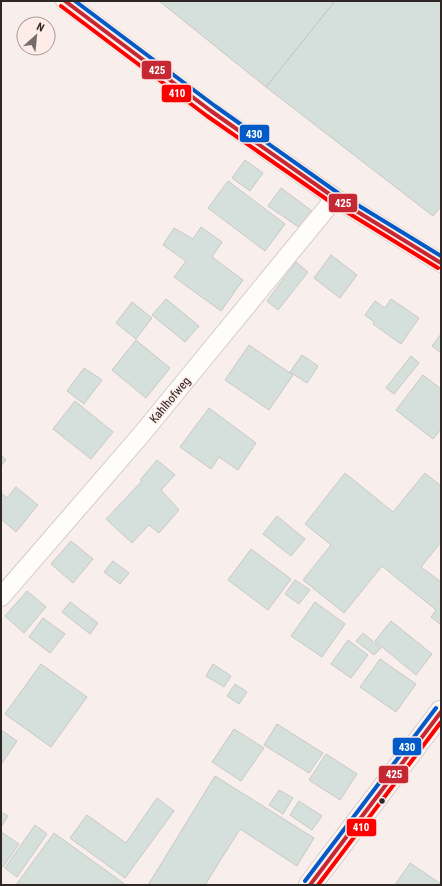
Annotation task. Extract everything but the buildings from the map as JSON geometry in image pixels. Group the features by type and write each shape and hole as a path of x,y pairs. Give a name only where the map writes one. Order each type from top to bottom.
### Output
{"main road":[{"path":"310,885 439,718"}],"street":[{"path":"65,1 211,111 335,198 441,263"},
{"name":"Kahlhofweg","path":"1,597 162,410 335,198"}],"transit line":[{"name":"425","path":"65,1 211,111 335,198 441,263"},
{"name":"430","path":"75,1 215,106 338,193 441,256"},
{"name":"410","path":"61,6 207,116 332,203 438,268"},
{"name":"430","path":"305,881 436,708"},
{"name":"425","path":"310,885 441,712"},
{"name":"410","path":"318,885 441,722"}]}
